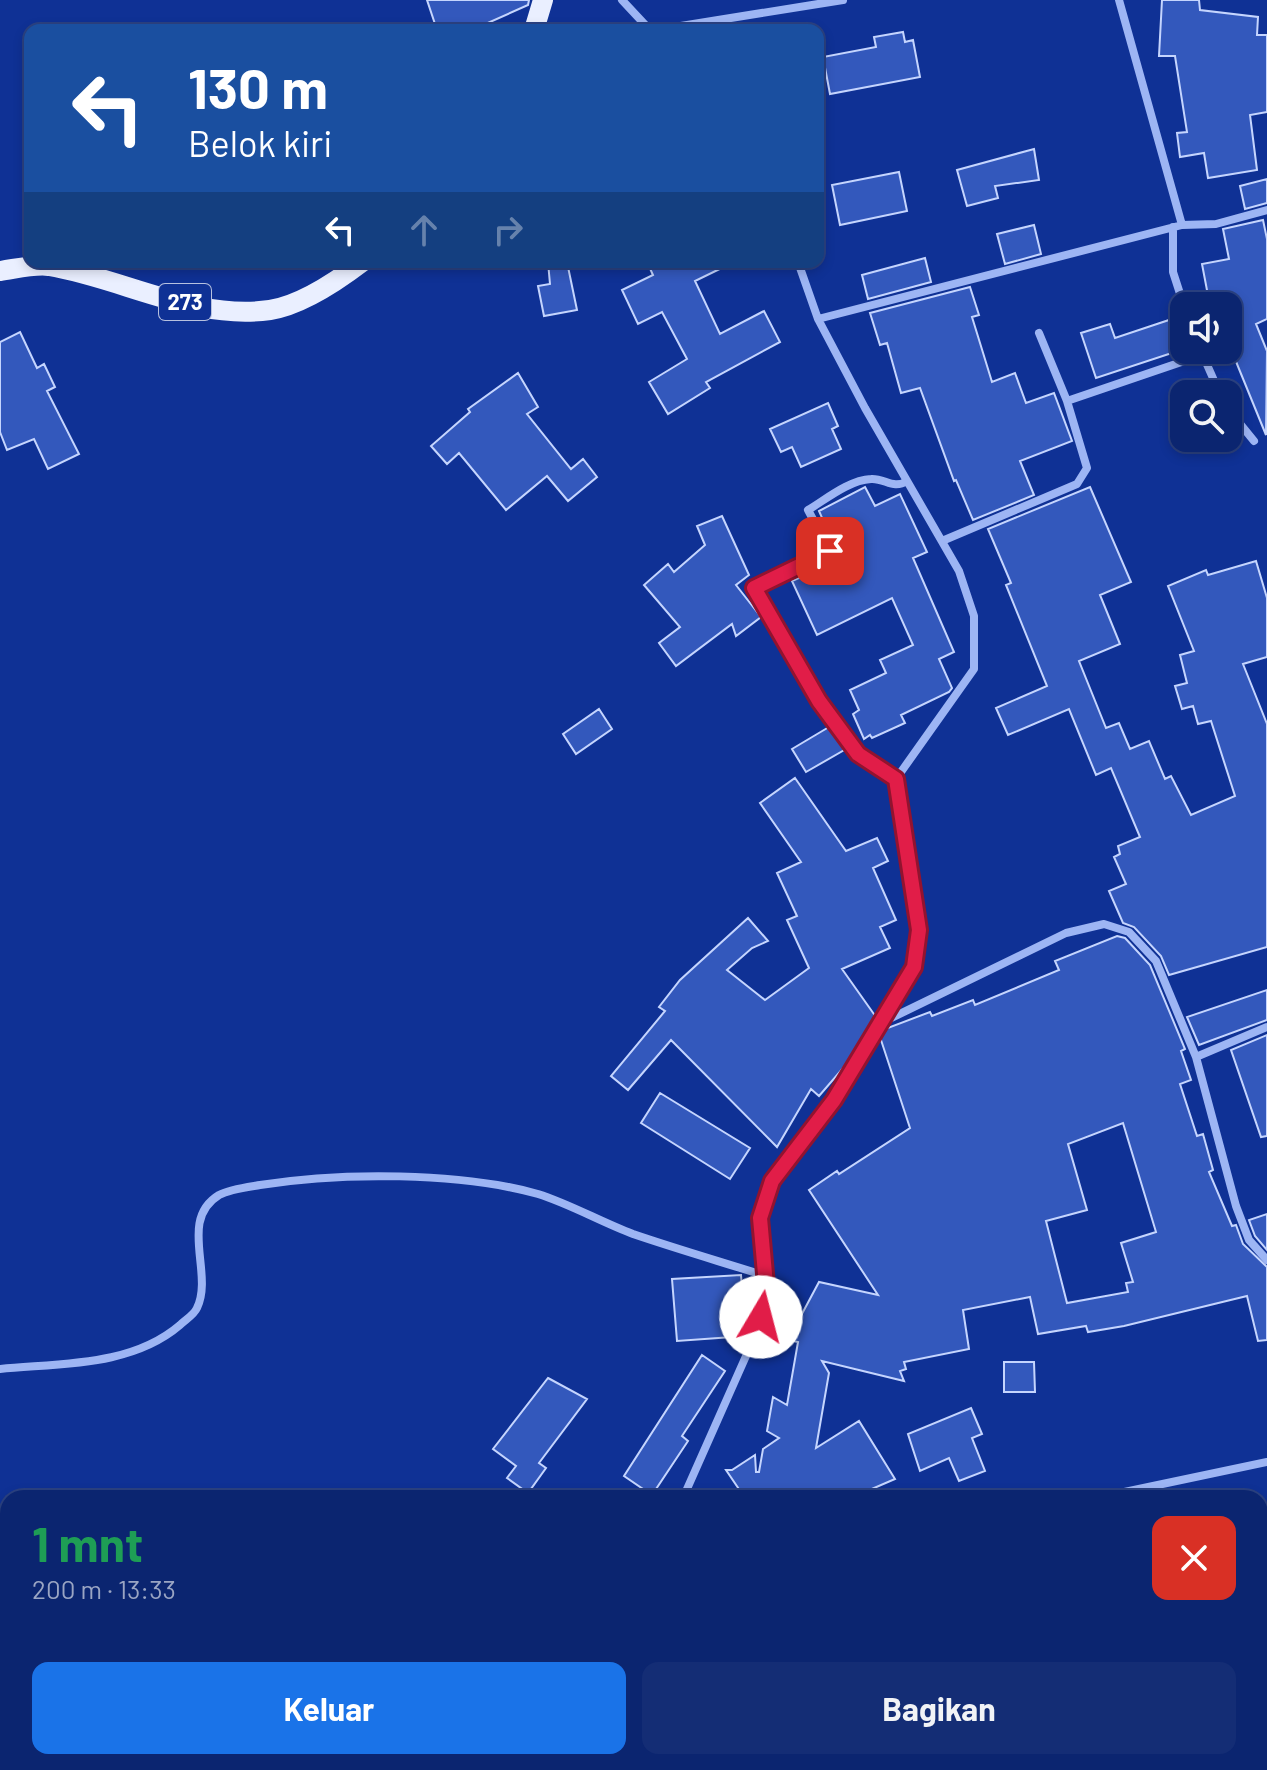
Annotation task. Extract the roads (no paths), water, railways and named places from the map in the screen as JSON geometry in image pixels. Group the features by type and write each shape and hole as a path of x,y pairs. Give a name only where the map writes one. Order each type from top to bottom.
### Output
{"main road":[{"path":"536,24 543,0"},
{"name":"273","path":"0,271 24,268"},
{"name":"273","path":"57,268 191,304 235,312 273,310 342,277 354,268"}],"street":[{"path":"622,0 647,24"},
{"path":"691,24 843,0"},
{"path":"1119,0 1177,226 1173,272 1179,292"},
{"path":"818,319 1177,226 1216,224 1267,210"},
{"path":"687,1490 754,1338 767,1296 760,1218 772,1181 834,1100 914,967 919,930 896,779 974,669 974,616 959,571 818,319 800,268"},
{"path":"942,541 1077,484 1087,468 1067,401 1039,333"},
{"path":"1067,401 1170,363"},
{"path":"1242,426 1254,441"},
{"path":"896,779 858,754 819,701 754,588 830,551 808,510 843,489 872,479 889,485 907,481"},
{"path":"878,1024 1066,933 1104,924 1129,932 1156,961 1196,1057 1236,1206 1249,1240 1267,1260"},
{"path":"1196,1057 1267,1027"},
{"path":"0,1369 99,1361 141,1348 169,1334 196,1311 204,1284 198,1234 199,1222 206,1208 219,1195 309,1177 444,1179 538,1194 632,1234 766,1276"},
{"path":"1134,1490 1267,1462"}]}
